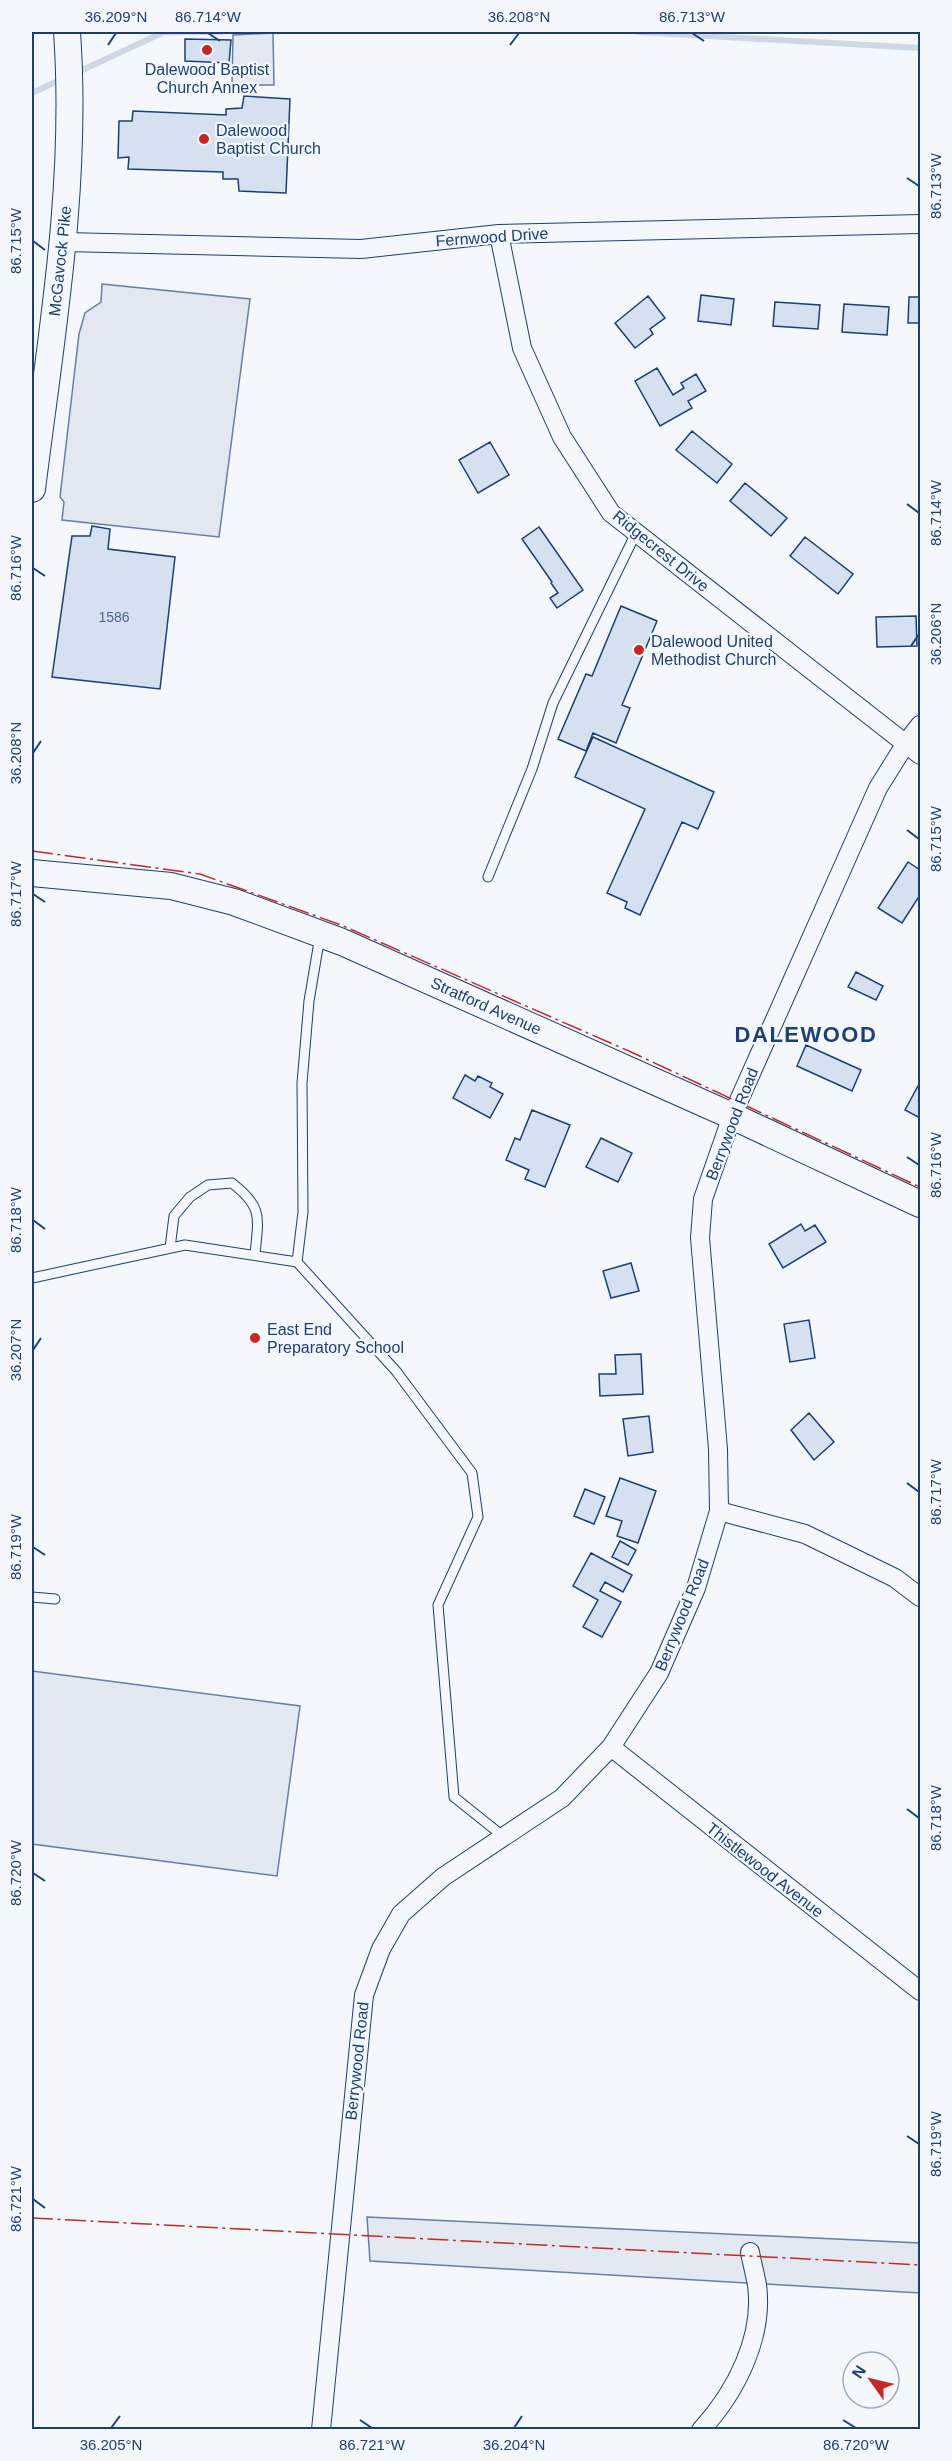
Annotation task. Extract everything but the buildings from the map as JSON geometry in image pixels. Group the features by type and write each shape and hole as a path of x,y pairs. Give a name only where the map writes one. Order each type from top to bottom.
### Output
{"street":[{"name":"McGavock Pike","path":"32,476 64,242 69,129 67,32"},
{"name":"Fernwood Drive","path":"64,242 361,249 498,234 921,224"},
{"name":"Ridgecrest Drive","path":"498,234 522,348 558,427 611,513 921,755"},
{"name":"Berrywood Road","path":"321,2430 364,1995 381,1949 401,1914 443,1877 562,1798 611,1747 659,1673 696,1588 719,1511 718,1449 700,1238 703,1199 732,1116 878,789 906,743 921,725"},
{"name":"Stratford Avenue","path":"32,873 171,886 234,902 320,934 732,1116 921,1204"},
{"path":"719,1511 805,1534 895,1578 921,1597"},
{"name":"Thistlewood Avenue","path":"611,1747 921,1991"},
{"path":"701,2430 711,2420 741,2375 756,2323 757,2286 750,2253"}],"lane":[{"path":"488,877 532,769 553,703 636,533"},
{"path":"297,1262 303,1212 303,1083 309,1001 320,934"},
{"path":"170,1248 174,1216 190,1197 208,1185 232,1183 250,1197 258,1216 255,1255"},
{"path":"32,1278 185,1245 297,1262 396,1371 472,1473 478,1517 438,1605 454,1797 504,1838"},
{"path":"32,1597 55,1599"}],"shaded area":[{"path":"273,33 274,85 232,85 233,35"},
{"path":"102,284 250,299 219,537 62,520 64,502 60,497 79,334 85,313 101,302"},
{"path":"32,1671 300,1706 277,1876 32,1844"},
{"path":"367,2217 920,2243 920,2293 370,2261"}],"waterway":[{"path":"76,73 164,32 221,32"},
{"path":"638,32 920,48"},
{"path":"32,93 64,78"}],"power":[{"path":"32,851 200,874 341,925 631,1052 920,1187"},
{"path":"32,2218 920,2265"}],"place":[{"name":"Dalewood Baptist Church Annex","path":"207,50"},
{"name":"Dalewood Baptist Church","path":"204,139"},
{"name":"Dalewood United Methodist Church","path":"639,650"},
{"name":"East End Preparatory School","path":"255,1338"}],"district":[{"name":"DALEWOOD","path":"806,1034"}]}
